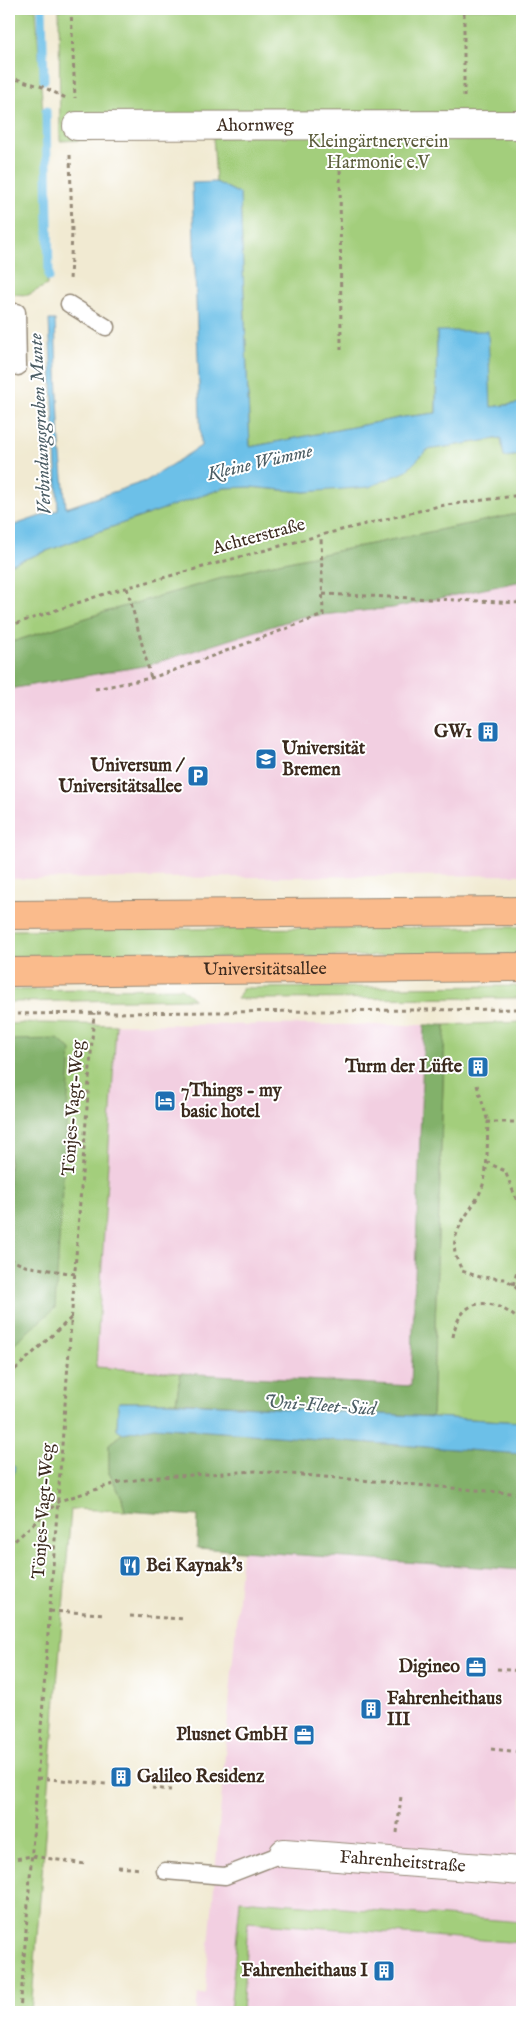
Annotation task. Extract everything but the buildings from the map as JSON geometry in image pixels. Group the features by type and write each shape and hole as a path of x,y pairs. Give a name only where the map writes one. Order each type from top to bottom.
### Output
{"main road":[{"path":"9,914 522,910"},
{"name":"Universitätsallee","path":"9,972 522,968"}],"street":[{"name":"Ahornweg","path":"76,114 340,126 522,125"},
{"name":"Fahrenheitstraße","path":"284,1853 522,1871"}],"lane":[{"path":"69,304 106,327"},
{"path":"17,312 18,368"},
{"path":"165,1871 225,1876 284,1853"}],"path":[{"path":"464,9 464,125"},
{"path":"9,77 44,87 76,114"},
{"path":"340,126 342,351"},
{"name":"Achterstraße","path":"9,626 127,588 321,535 439,506 522,495"},
{"path":"96,689 151,678 323,615 324,594 321,535"},
{"path":"127,588 151,678"},
{"path":"324,594 522,603"},
{"path":"9,1014 522,1009"},
{"name":"Tönjes-Vagt-Weg","path":"20,2012 94,1013"},
{"path":"477,1085 488,1122 484,1182 478,1198 464,1218 456,1236 455,1252 462,1271 480,1277 506,1279 522,1293"},
{"path":"488,1122 522,1122"},
{"path":"486,1162 505,1171 517,1201 522,1208"},
{"path":"513,1285 522,1256"},
{"path":"9,1260 25,1266 75,1274"},
{"path":"453,1337 455,1323 467,1308 483,1303 499,1306 512,1312 522,1323"},
{"path":"9,1375 72,1317"},
{"path":"9,1546 59,1501 120,1482 159,1477 256,1472 522,1494"},
{"path":"50,1611 106,1614"},
{"path":"130,1616 185,1619"},
{"path":"497,1669 522,1671"},
{"path":"491,1749 522,1752"},
{"path":"38,1778 106,1784"},
{"path":"152,1788 171,1790"},
{"path":"394,1861 401,1796"},
{"path":"9,1860 32,1856 85,1864"}],"shaded area":[{"name":"Universität Bremen","path":"522,513 522,875 9,879 9,643"},
{"path":"9,1024 424,1025 411,1386 96,1368 71,1509 31,2012 9,2012"},
{"path":"242,1551 522,1570 522,2012 196,2012 198,1994 205,1994"}],"green space":[{"path":"9,9 36,9 43,114 47,285 28,295 9,294"},
{"name":"Kleingärtnerverein Harmonie e.V","path":"59,9 522,9 522,403 491,407 437,332 436,413 404,417 250,447 240,194 216,182 213,135 60,141"},
{"path":"501,438 504,457 522,455 522,513 264,566 105,612 9,643 9,565 224,488 250,487 305,492 405,472 426,450"},
{"path":"522,513 522,581 393,608 301,617 149,665 9,689 9,643 105,612 264,566"},
{"path":"522,927 522,955 9,959 9,930"},
{"path":"522,986 522,998 237,999 243,988"},
{"path":"181,988 194,999 9,1002 9,990"},
{"path":"522,1022 522,1422 432,1417 445,1025"},
{"path":"9,1024 116,1025 96,1367 181,1373 176,1402 120,1402 118,1405 117,1429 123,1433 109,1444 109,1473 122,1498 125,1511 71,1509 31,2012 9,2012"},
{"path":"424,1025 445,1025 432,1417 176,1402 181,1373 411,1386"},
{"path":"58,1039 71,1050 55,1308 9,1348 9,1040"},
{"path":"153,1427 522,1454 522,1570 197,1548 198,1516 125,1511 122,1498 109,1473 109,1444 123,1433"},
{"path":"240,1900 522,1922 522,1943 248,1922 242,2012 230,2012"}],"water":[{"name":"Kleine Wümme","path":"216,182 240,194 250,447 404,417 436,413 437,331 488,331 491,407 522,403 522,455 504,457 501,438 427,450 405,472 369,487 305,492 250,487 224,488 9,565 9,527 58,510 49,320 55,320 60,446 66,508 146,481 201,446 192,183"},
{"path":"120,1402 167,1402 522,1422 522,1454 154,1427 123,1433 117,1429 118,1405"},
{"path":"9,1464 15,1467 9,1494"}],"waterway":[{"name":"Verbindungsgraben Munte","path":"42,9 44,80"},
{"name":"Verbindungsgraben Munte","path":"46,111 49,277"}],"place":[{"name":"GW1","path":"488,732"},
{"name":"Universität Bremen","path":"266,759"},
{"name":"Universum / Universitätsallee","path":"198,776"},
{"name":"Turm der Lüfte","path":"478,1067"},
{"name":"7Things - my basic hotel","path":"165,1101"},
{"name":"Bei Kaynak's","path":"130,1566"},
{"name":"Digineo","path":"476,1667"},
{"name":"Fahrenheithaus III","path":"371,1709"},
{"name":"Plusnet GmbH","path":"304,1735"},
{"name":"Galileo Residenz","path":"121,1777"},
{"name":"Fahrenheithaus I","path":"384,1971"}],"water label":[{"name":"Uni-Fleet-Süd","path":"320,1406"}]}
